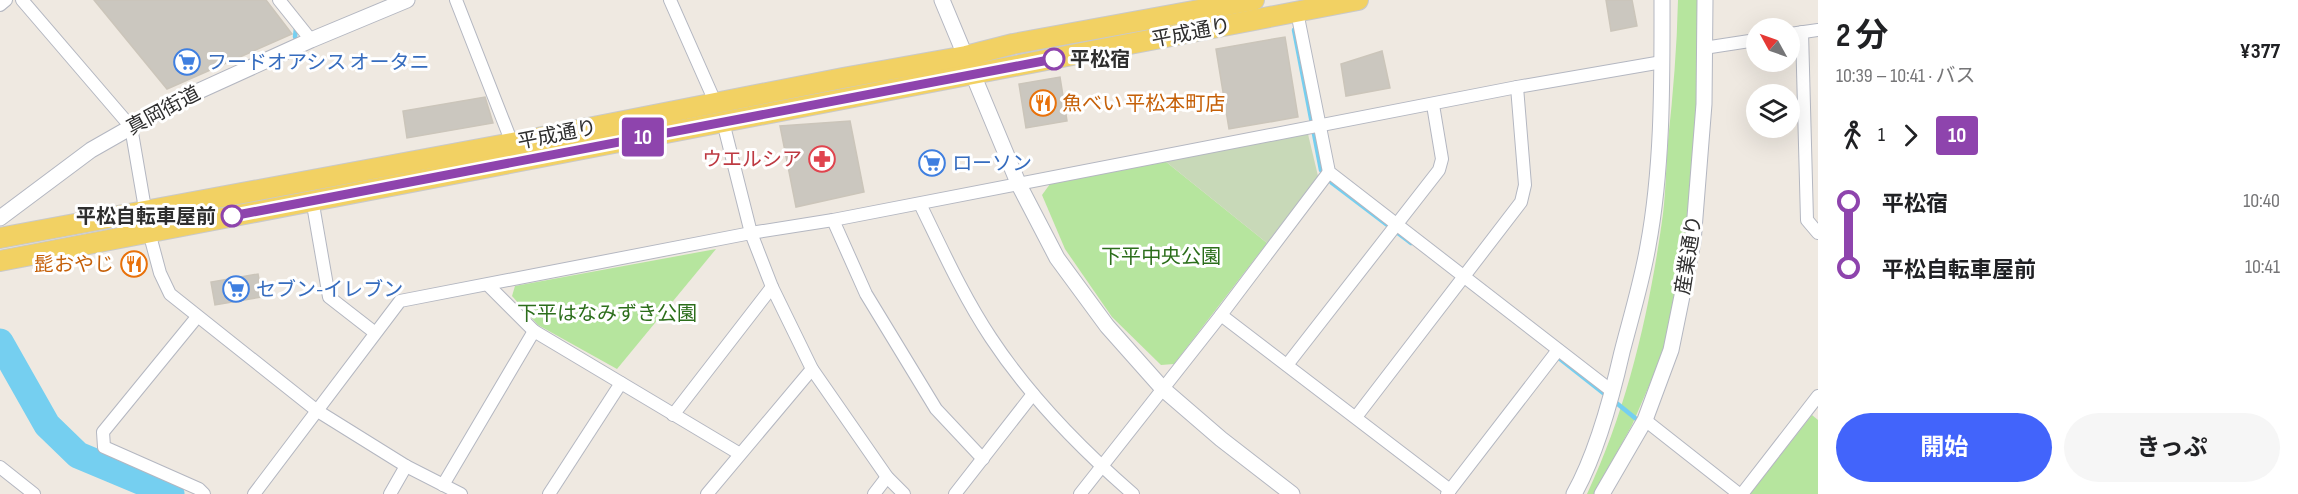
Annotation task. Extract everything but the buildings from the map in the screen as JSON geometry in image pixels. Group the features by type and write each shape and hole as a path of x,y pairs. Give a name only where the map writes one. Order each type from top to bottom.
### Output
{"main road":[{"name":"平成通り","path":"969,65 1013,44 1254,0"},
{"name":"平成通り","path":"0,261 312,200 720,113 843,78 969,65 1358,0"},
{"name":"平成通り","path":"0,238 512,143 720,113"}],"street":[{"path":"0,5 6,0"},
{"path":"22,0 131,127 145,211 160,273 170,294 316,410 406,465 461,494"},
{"path":"279,0 311,40"},
{"name":"真岡街道","path":"0,218 91,150 177,101 311,40 407,0"},
{"path":"456,0 512,143"},
{"path":"670,0 720,113 751,233 772,287 812,369 887,477 904,494"},
{"path":"942,0 1019,184 1057,258 1107,326 1163,389 1221,439 1292,494"},
{"name":"産業通り","path":"1574,494 1582,480 1613,392 1648,245 1657,167 1662,62 1662,0"},
{"name":"産業通り","path":"1602,494 1645,420 1671,350 1693,242 1704,104 1705,0"},
{"path":"1297,12 1329,172 1613,392"},
{"path":"1818,30 1802,32 1807,220 1818,233"},
{"path":"1704,48 1746,42"},
{"path":"254,494 374,332 400,301 751,233 920,204 1517,87 1662,62"},
{"path":"1356,417 1521,202 1525,185 1517,87"},
{"path":"1287,365 1439,170 1442,159 1433,105"},
{"path":"1080,494 1221,315 1329,172"},
{"path":"312,200 329,297 374,332"},
{"path":"920,204 949,264 991,338 1033,394 1102,467 1134,494"},
{"path":"833,220 866,294 936,409 982,459"},
{"path":"488,285 534,332 740,454"},
{"path":"673,415 772,287"},
{"path":"1221,315 1356,417 1449,492 1558,350"},
{"path":"197,317 103,432 104,447 199,489 204,494"},
{"path":"443,485 534,332"},
{"path":"707,494 812,369"},
{"path":"549,494 621,383"},
{"path":"955,494 1033,394"},
{"path":"1645,420 1740,494 1818,396"},
{"path":"390,494 406,465"},
{"path":"0,467 34,494"},
{"path":"874,494 887,477"}],"green space":[{"path":"1678,0 1700,0 1700,83 1690,233 1665,349 1632,425 1594,494 1587,494 1602,461 1626,392 1636,357 1658,250 1664,205"},
{"path":"1308,134 1318,176 1267,243 1165,161"},
{"name":"下平中央公園","path":"1165,161 1267,243 1174,364 1161,365 1112,317 1065,249 1042,195 1050,184"},
{"name":"下平はなみずき公園","path":"716,249 617,369 538,325 512,296 515,286"},
{"path":"1812,415 1818,420 1818,494 1750,494"}],"waterway":[{"path":"295,37 296,28"},
{"path":"1294,30 1321,170 1332,183 1411,243"},
{"path":"0,342 47,425 78,455 171,494"},
{"path":"1555,355 1607,396"},
{"path":"1614,401 1640,422"}],"bus line":[{"name":"10","path":"232,216 1054,59"}],"place":[{"name":"平松宿","path":"1054,59"},
{"name":"フードオアシス オータニ","path":"187,62"},
{"name":"魚べい 平松本町店","path":"1043,103"},
{"name":"ウエルシア","path":"822,159"},
{"name":"ローソン","path":"932,163"},
{"name":"平松自転車屋前","path":"232,216"},
{"name":"髭おやじ","path":"134,264"},
{"name":"セブン-イレブン","path":"236,289"}]}
